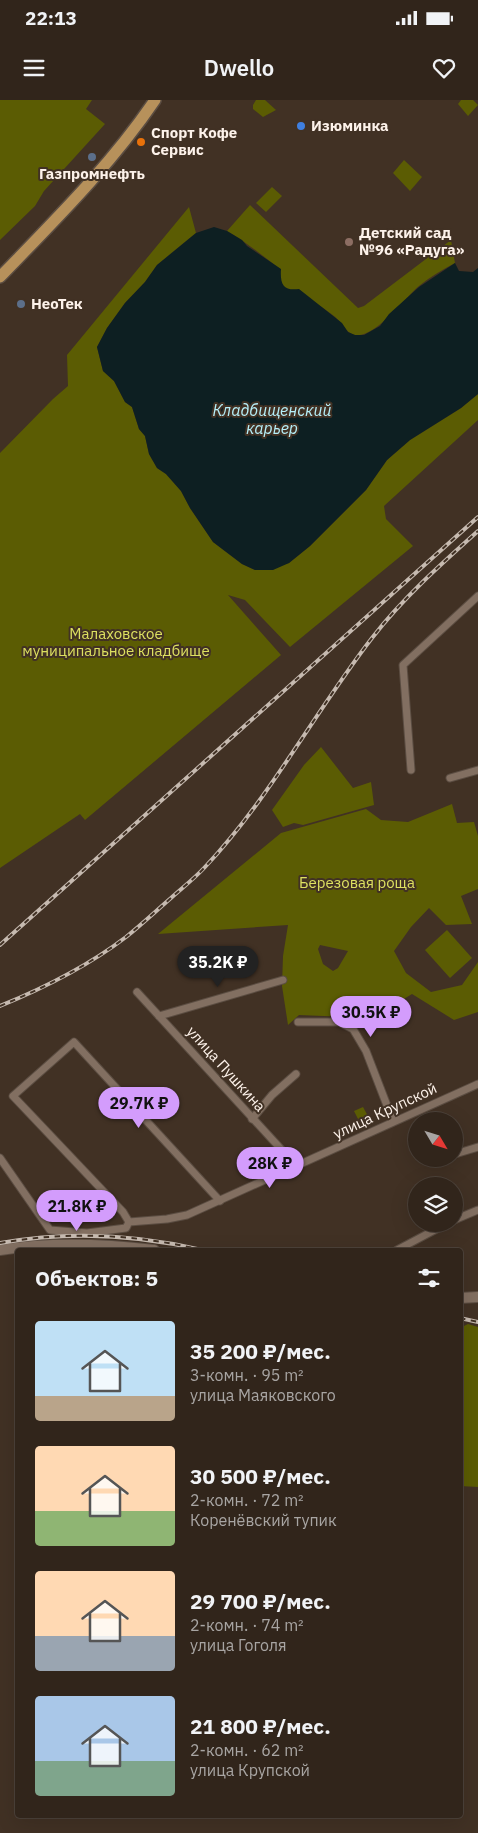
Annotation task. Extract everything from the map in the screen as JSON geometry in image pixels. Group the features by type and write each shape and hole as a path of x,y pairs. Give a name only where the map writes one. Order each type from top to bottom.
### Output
{"main road":[{"path":"0,277 107,163 135,130 155,100"},
{"path":"16,1248 40,1245 103,1245 134,1248"},
{"path":"0,1250 15,1248"},
{"path":"463,1298 478,1297"}],"street":[{"path":"411,770 403,665 478,596"},
{"path":"450,778 478,770"},
{"path":"159,1016 284,980"},
{"name":"улица Пушкина","path":"137,992 291,1160 293,1166"},
{"path":"298,1022 339,1022 353,1028 366,1051 393,1121"},
{"path":"129,1222 123,1212 13,1096 74,1042 220,1201"},
{"path":"252,1119 272,1094 296,1074"},
{"name":"улица Крупской","path":"0,1158 50,1230 87,1233 126,1228 129,1222 167,1220 187,1215 478,1084"},
{"path":"463,1152 478,1147"},
{"path":"463,1216 478,1210"},
{"path":"401,1248 431,1232"}],"green space":[{"path":"0,100 92,100 86,109 105,124 44,191 35,206 0,240"},
{"path":"256,100 265,100 276,110 263,117 253,109"},
{"path":"461,100 473,100 478,105 468,116 458,104"},
{"path":"404,160 422,177 410,191 393,173"},
{"path":"272,187 282,196 266,212 256,203"},
{"path":"250,205 358,308 364,306 451,240 455,263 419,286 377,327 367,333 358,335 350,333 328,312 310,300 284,287 280,281 280,269 248,244 227,231"},
{"name":"Малаховское муниципальное кладбище","path":"189,207 196,233 157,265 145,282 125,303 107,328 97,347 103,371 114,381 125,402 132,407 139,429 145,436 149,454 157,468 166,474 181,491 213,542 242,564 255,570 289,563 310,546 366,490 387,460 410,440 461,408 478,394 478,420 384,506 386,519 413,546 290,647 245,600 228,595 281,655 85,820 80,814 0,868 0,453 68,386 67,355"},
{"path":"321,747 353,788 371,782 374,805 303,825 294,823 283,827 272,810 304,765"},
{"name":"Березовая роща","path":"452,804 457,823 474,822 478,836 478,889 461,896 472,924 446,925 429,908 411,927 394,951 406,973 431,992 462,985 478,962 478,1012 454,1020 412,994 376,1016 299,1015 288,1025 282,986 283,956 288,925 158,934 281,833 366,809 381,820 408,822","holes":["320,945 348,951 338,968 333,971 323,964 318,949"]},
{"path":"447,930 472,958 450,978 425,950"},
{"path":"363,1107 369,1118 360,1123 354,1111"},
{"path":"468,1324 478,1327 478,1487 463,1486 463,1326"}],"water":[{"name":"Кладбищенский карьер","path":"214,227 227,231 242,240 247,246 281,269 281,279 286,288 299,289 342,323 348,332 355,335 364,335 380,326 389,314 419,287 455,263 459,271 473,272 478,268 478,394 461,408 410,440 387,460 366,490 310,546 289,563 273,570 255,570 242,564 213,542 181,491 166,474 157,468 149,454 145,436 139,429 132,407 125,402 114,381 103,371 97,347 107,328 125,303 145,282 157,265 196,233"}],"railway":[{"path":"0,945 478,517"},
{"path":"0,1006 65,976 111,948 193,879 250,813 372,638 422,582 478,531"},
{"path":"0,1243 51,1237 101,1236 152,1240 192,1248"},
{"path":"463,1319 478,1322"}],"place":[{"name":"Изюминка","path":"301,126"},
{"name":"Спорт Кофе Сервис","path":"141,142"},
{"name":"Газпромнефть","path":"92,157"},
{"name":"Детский сад №96 «Радуга»","path":"349,242"},
{"name":"НеоТек","path":"21,304"}]}
